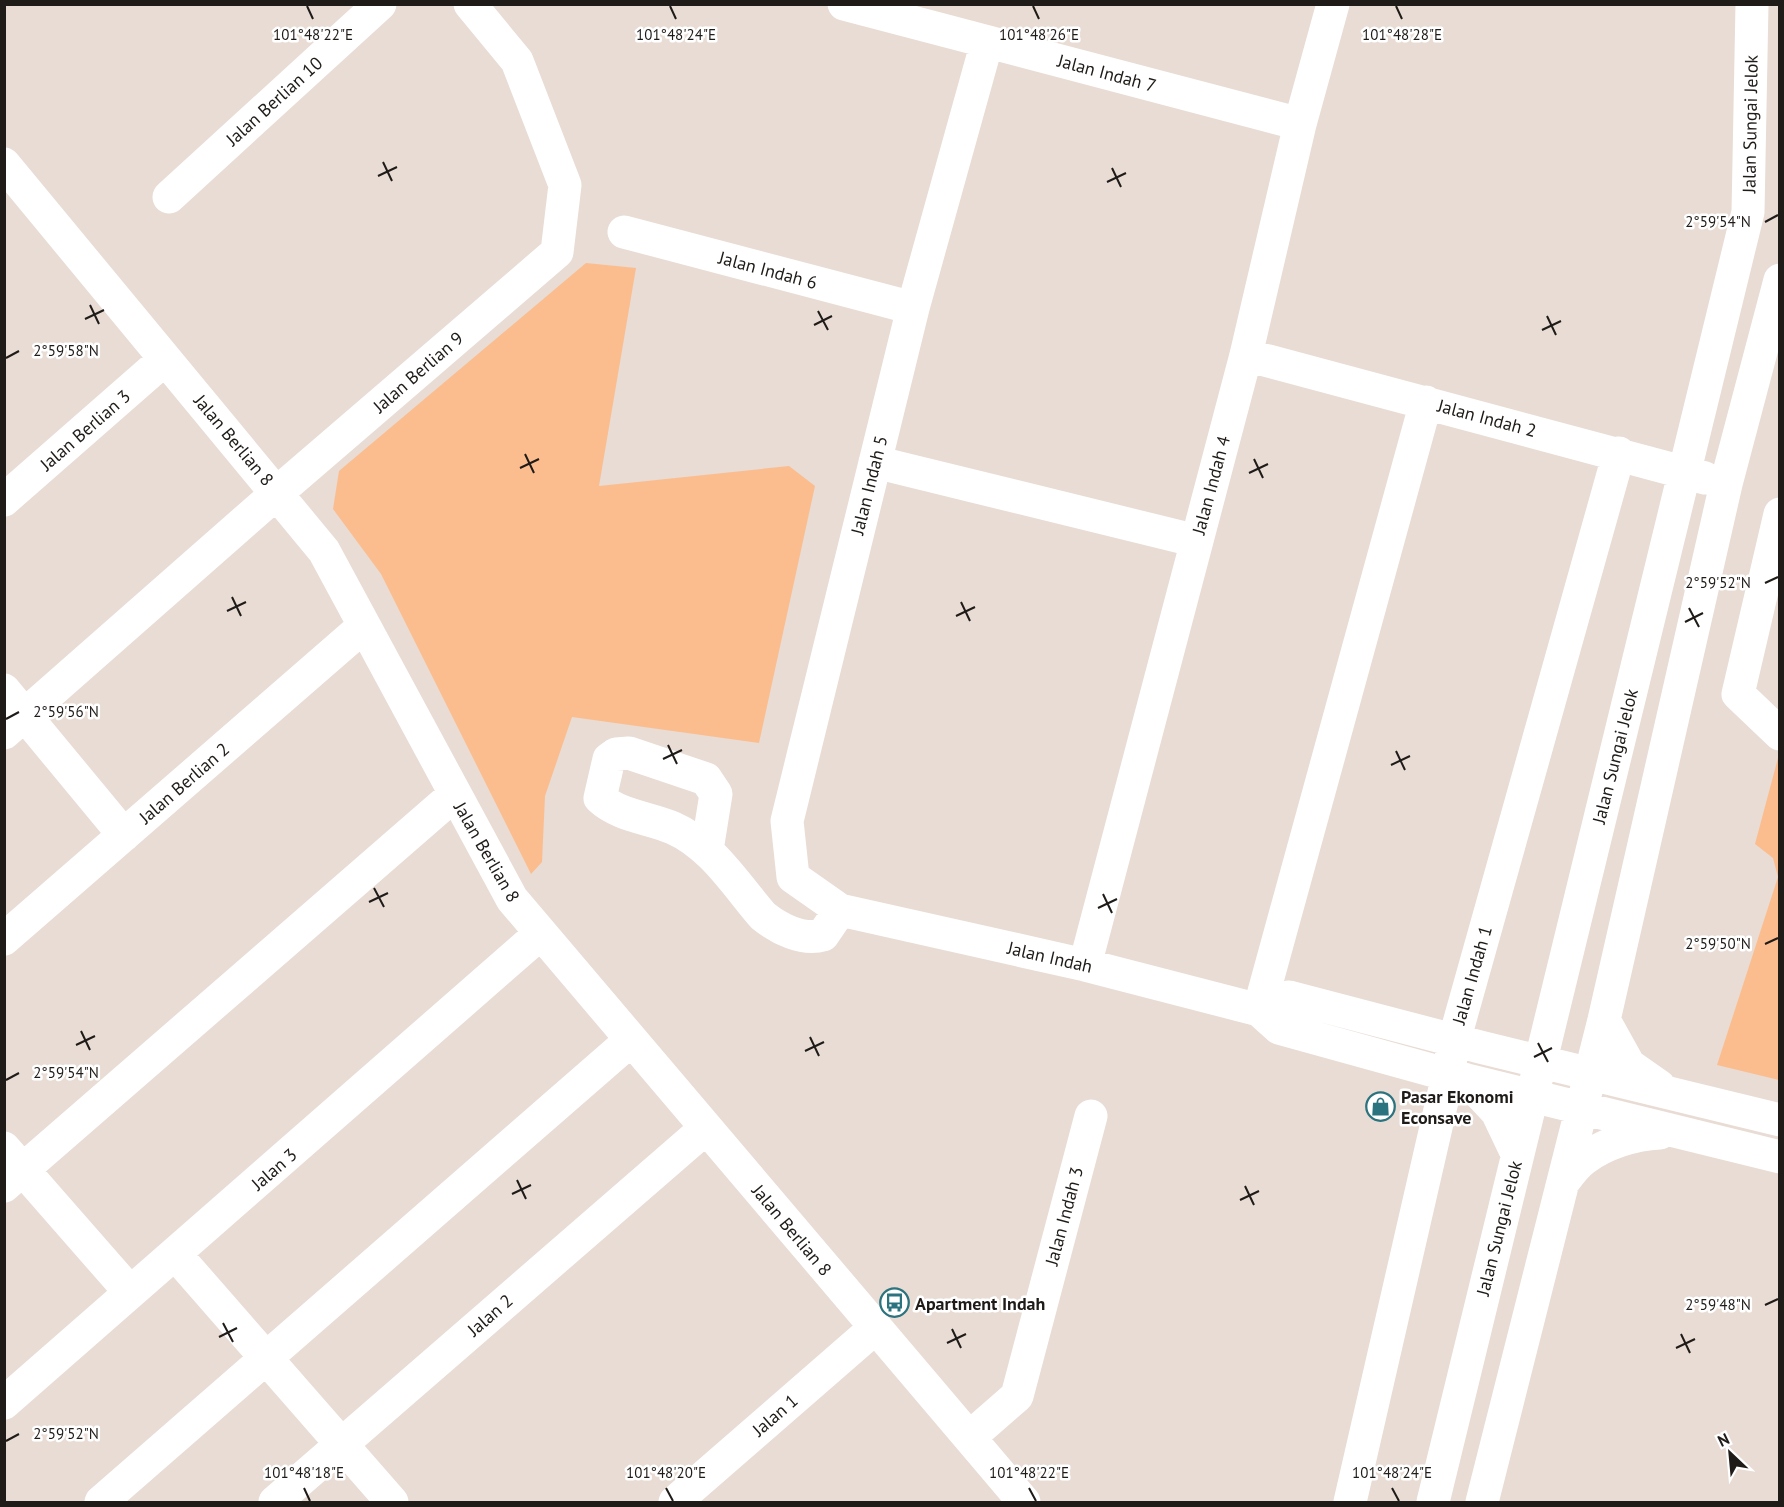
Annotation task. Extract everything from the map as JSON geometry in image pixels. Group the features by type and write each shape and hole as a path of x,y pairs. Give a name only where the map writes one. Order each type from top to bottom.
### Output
{"street":[{"name":"Jalan Berlian 10","path":"169,196 380,4"},
{"name":"Jalan Berlian 9","path":"15,724 278,492 558,252 565,185 517,61 470,4"},
{"name":"Jalan Indah 7","path":"844,4 1300,124"},
{"name":"Jalan Indah 4","path":"1085,965 1246,355 1300,124 1333,4"},
{"name":"Jalan Sungai Jelok","path":"1433,1503 1748,212 1752,4"},
{"name":"Jalan Indah 5","path":"840,910 793,877 786,821 913,308 987,42"},
{"name":"Jalan Berlian 8","path":"4,164 278,492 324,551 512,899 1024,1503"},
{"name":"Jalan Indah 6","path":"624,232 913,308"},
{"path":"1482,1503 1604,1020 1726,484 1779,280"},
{"name":"Jalan Indah 2","path":"1246,355 1619,453 1726,484"},
{"name":"Jalan Berlian 3","path":"4,500 165,359"},
{"path":"1258,1010 1426,402"},
{"name":"Jalan Indah 1","path":"1350,1503 1619,453"},
{"path":"875,462 1197,541"},
{"path":"1779,514 1738,694 1779,734"},
{"name":"Jalan Berlian 2","path":"4,939 364,626"},
{"path":"4,690 15,724 124,835"},
{"path":"130,1292 11,1168 454,795"},
{"path":"707,850 763,916 774,925 810,939 823,935 840,910"},
{"name":"Jalan Indah","path":"840,910 1085,965 1258,1010 1279,1028 1458,1078 1676,1133"},
{"name":"Jalan 3","path":"4,1403 130,1292 176,1255 541,933"},
{"path":"1258,1010 1289,997 1467,1044 1777,1119 1774,1156 1676,1133 1646,1133 1617,1142 1583,1159 1564,1180"},
{"path":"1467,1044 1504,1043 1550,1018"},
{"path":"1604,1020 1629,1065 1672,1095"},
{"path":"100,1503 631,1040"},
{"path":"1458,1078 1497,1112 1517,1154"},
{"name":"Jalan Indah 3","path":"970,1437 1017,1396 1091,1116"},
{"name":"Jalan 2","path":"275,1503 706,1128"},
{"path":"176,1255 343,1443 392,1503"},
{"name":"Jalan 1","path":"675,1503 875,1328"}],"shaded area":[{"path":"586,263 636,268 599,486 789,466 815,486 759,743 572,717 545,796 542,862 531,874 381,574 333,509 339,471"},
{"path":"1778,758 1780,759 1779,1080 1717,1065 1778,877 1773,858 1755,844"}],"place":[{"name":"Pasar Ekonomi Econsave","path":"1380,1106"},
{"name":"Apartment Indah","path":"894,1303"}]}
